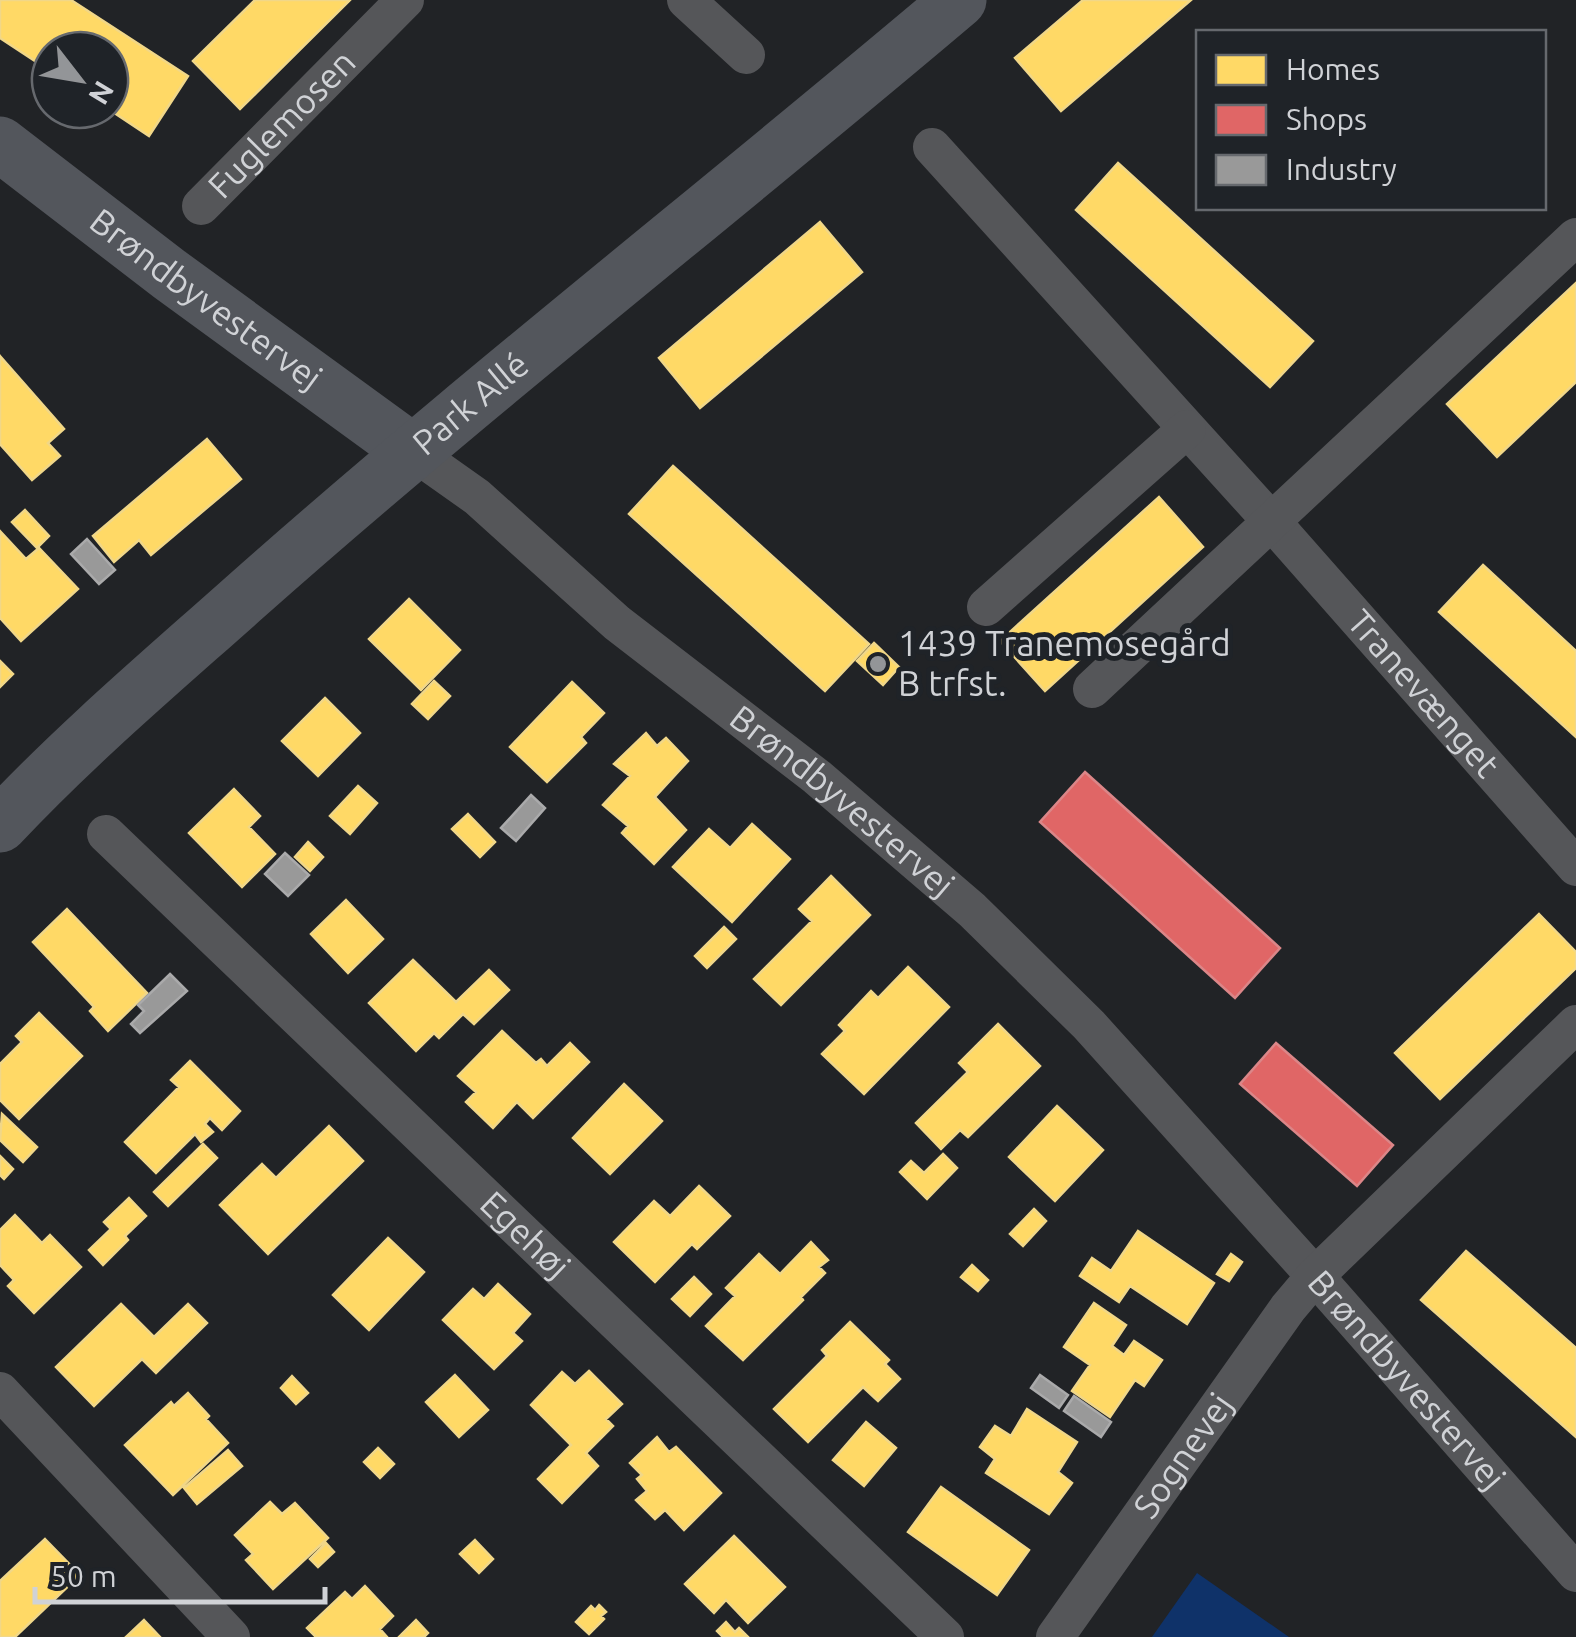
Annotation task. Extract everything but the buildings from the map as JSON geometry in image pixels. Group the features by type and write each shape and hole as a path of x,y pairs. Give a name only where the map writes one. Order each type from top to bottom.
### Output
{"street":[{"name":"Fuglemosen","path":"200,206 405,0"},
{"path":"686,0 746,55"},
{"name":"Park Allé","path":"0,825 46,776 342,511 959,0"},
{"name":"Brøndbyvestervej","path":"0,144 168,274 477,496 617,623 817,777 972,910 1089,1024 1576,1573"},
{"name":"Tranevænget","path":"932,148 1272,522 1576,867"},
{"path":"1092,688 1576,237"},
{"path":"986,607 1187,430"},
{"name":"Egehøj","path":"106,834 945,1637"},
{"path":"1315,1276 1576,1024"},
{"name":"Sognevej","path":"1055,1637 1271,1330 1315,1276"},
{"path":"0,1391 230,1637"}],"shaded area":[{"path":"1197,1573 1289,1637 1152,1637"}],"place":[{"name":"1439 Tranemosegård B trfst.","path":"878,664"}]}
